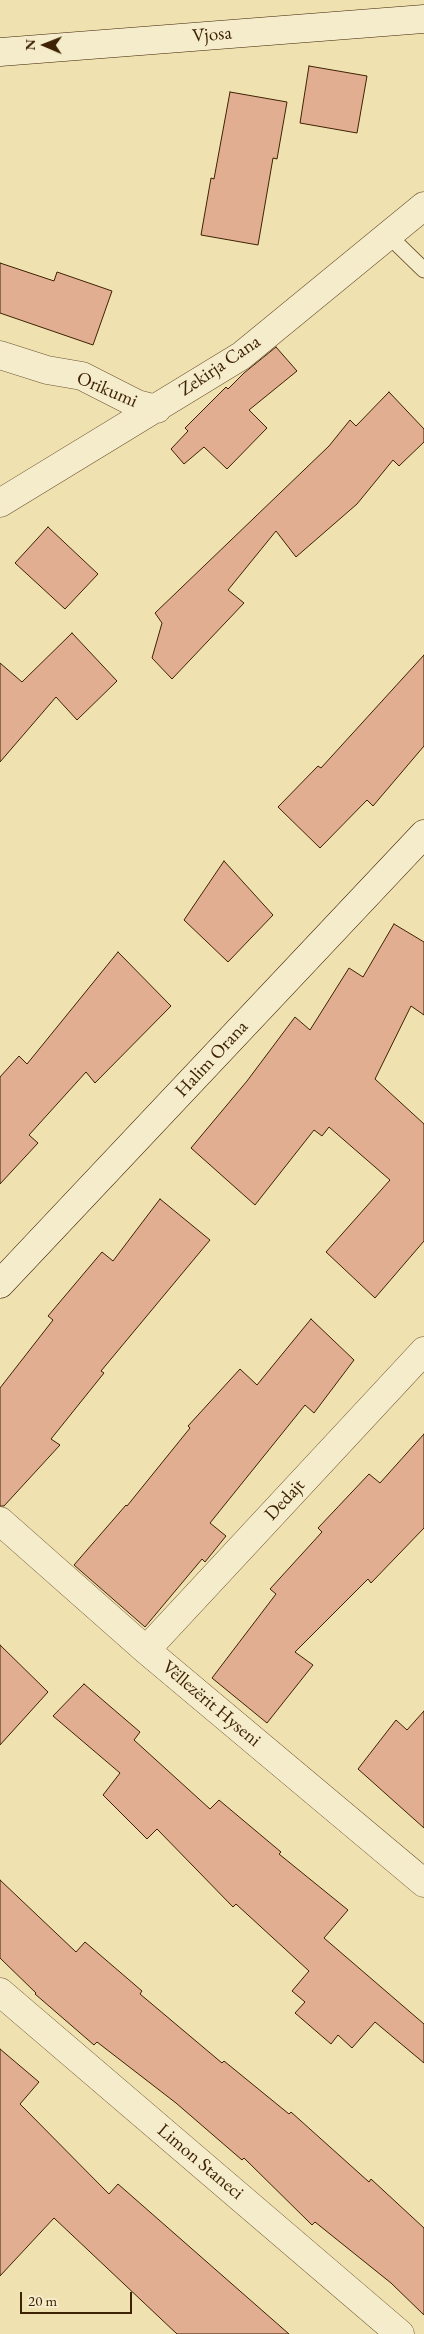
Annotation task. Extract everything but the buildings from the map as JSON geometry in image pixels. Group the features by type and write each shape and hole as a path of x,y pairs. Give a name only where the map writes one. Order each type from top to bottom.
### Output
{"street":[{"name":"Vjosa","path":"0,52 424,19"},
{"name":"Zekirja Cana","path":"0,503 241,356 424,206"},
{"name":"Orikumi","path":"0,355 46,370 82,376 137,404 156,408"},
{"name":"Halim Orana","path":"0,1284 424,834"},
{"name":"Dedajt","path":"146,1650 424,1351"},
{"name":"Vëllezërit Hyseni","path":"0,1521 146,1650 423,1880"},
{"name":"Limon Staneci","path":"0,1992 400,2334"}],"lane":[{"path":"389,236 424,270"}]}
